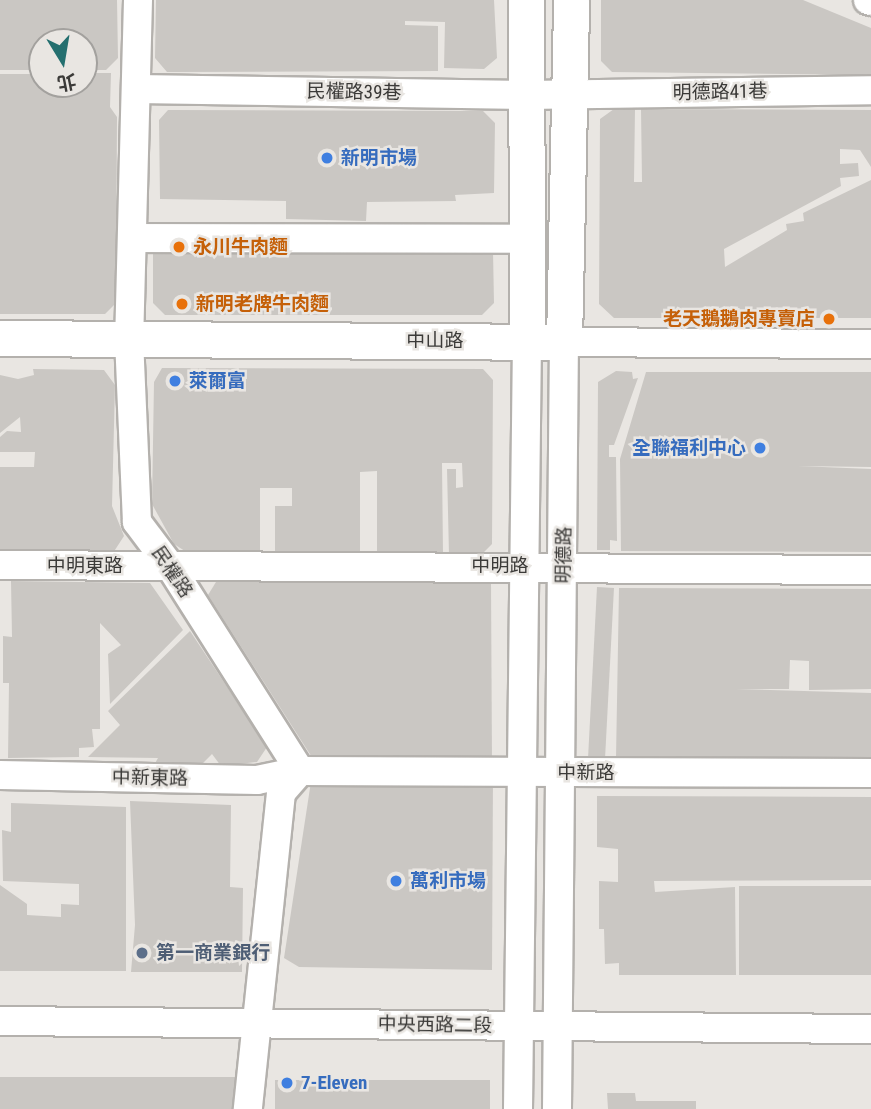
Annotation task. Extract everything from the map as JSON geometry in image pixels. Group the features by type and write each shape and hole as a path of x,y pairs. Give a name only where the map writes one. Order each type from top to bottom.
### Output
{"main road":[{"path":"526,0 527,342"},
{"name":"明德路","path":"565,342 571,0"},
{"name":"中山路","path":"0,338 565,342"}],"street":[{"name":"民權路","path":"138,0 130,339 137,522 170,566 300,771"},
{"name":"民權路39巷","path":"137,89 570,94"},
{"name":"明德路41巷","path":"570,94 871,90"},
{"path":"133,238 526,239"},
{"path":"518,1109 519,773 527,342"},
{"name":"中山路","path":"565,342 871,344"},
{"name":"明德路","path":"557,1109 559,773 565,567 565,342"},
{"name":"中明東路","path":"0,565 170,566"},
{"name":"中明路","path":"170,566 871,570"},
{"path":"248,1109 281,793 300,771"},
{"name":"中新路","path":"300,771 871,773"},
{"name":"中新東路","path":"0,775 257,780 300,771"},
{"name":"中央西路二段","path":"0,1021 871,1029"}],"building":[{"path":"0,0 117,0 118,58 106,70 98,70 98,28 28,28 28,70 0,70"},
{"path":"156,0 494,0 497,58 484,69 444,68 445,22 405,21 405,25 438,26 438,71 167,72 155,58"},
{"path":"601,0 803,0 871,28 871,75 612,72 601,61"},
{"path":"98,73 111,73 110,107 117,117 116,303 105,314 0,314 0,74 28,74 28,98 98,98"},
{"path":"614,109 635,109 634,182 642,182 641,109 871,110 871,167 860,150 840,149 840,164 858,163 859,176 840,178 841,186 724,249 725,267 787,230 786,224 804,221 803,213 871,180 871,318 614,318 599,304 600,119"},
{"name":"新明市場","path":"168,110 483,111 495,123 494,193 455,195 456,201 367,202 366,221 286,219 286,201 160,199 159,120"},
{"path":"153,246 493,251 494,303 482,315 165,315 153,303"},
{"path":"162,368 483,369 493,380 492,544 481,555 449,555 447,469 456,469 456,488 463,487 462,463 442,463 443,554 377,555 377,471 360,472 360,554 275,554 275,506 292,506 292,488 260,488 260,555 191,555 174,544 152,504 154,382"},
{"path":"33,369 104,370 115,385 112,506 124,536 113,553 0,554 0,467 34,467 35,452 0,452 0,437 7,431 21,432 20,417 0,433 0,375 18,379 34,375"},
{"path":"616,371 632,372 633,379 638,378 614,445 609,445 609,457 616,457 617,541 610,540 610,550 597,550 598,382"},
{"path":"646,372 871,372 871,467 798,466 871,469 871,552 621,551 620,459"},
{"path":"11,581 150,583 183,630 110,704 108,654 121,645 100,623 100,729 92,729 94,747 79,748 79,757 8,758 9,683 3,683 3,636 12,637"},
{"path":"216,582 491,582 492,764 315,762 208,595"},
{"path":"597,587 614,588 605,758 588,757"},
{"path":"619,588 871,589 871,689 809,690 809,661 790,660 789,689 736,689 871,693 871,760 616,758"},
{"path":"190,631 267,747 257,762 221,766 212,754 199,767 154,765 158,758 88,757 120,725 108,711"},
{"name":"萬利市場","path":"493,774 492,970 299,967 284,958 312,775"},
{"path":"597,796 871,797 871,880 654,881 655,892 735,887 736,975 619,975 619,963 605,964 604,929 599,929 599,881 618,882 618,849 597,847"},
{"path":"130,801 231,805 230,887 243,888 242,972 131,972 135,925"},
{"path":"11,803 126,807 126,971 0,971 0,885 27,904 27,915 61,917 61,904 79,905 79,884 3,881 2,830 11,832"},
{"path":"739,886 871,886 871,975 739,975"},
{"path":"0,1077 236,1077 236,1109 0,1109"},
{"path":"275,1080 490,1080 490,1109 275,1109"},
{"path":"607,1093 635,1093 636,1101 696,1101 696,1109 608,1109"}],"place":[{"name":"新明市場","path":"327,158"},
{"name":"永川牛肉麵","path":"179,247"},
{"name":"新明老牌牛肉麵","path":"182,304"},
{"name":"老天鵝鵝肉專賣店","path":"829,319"},
{"name":"萊爾富","path":"175,381"},
{"name":"全聯福利中心","path":"760,448"},
{"name":"萬利市場","path":"396,881"},
{"name":"第一商業銀行","path":"142,953"},
{"name":"7-Eleven","path":"287,1083"}]}
